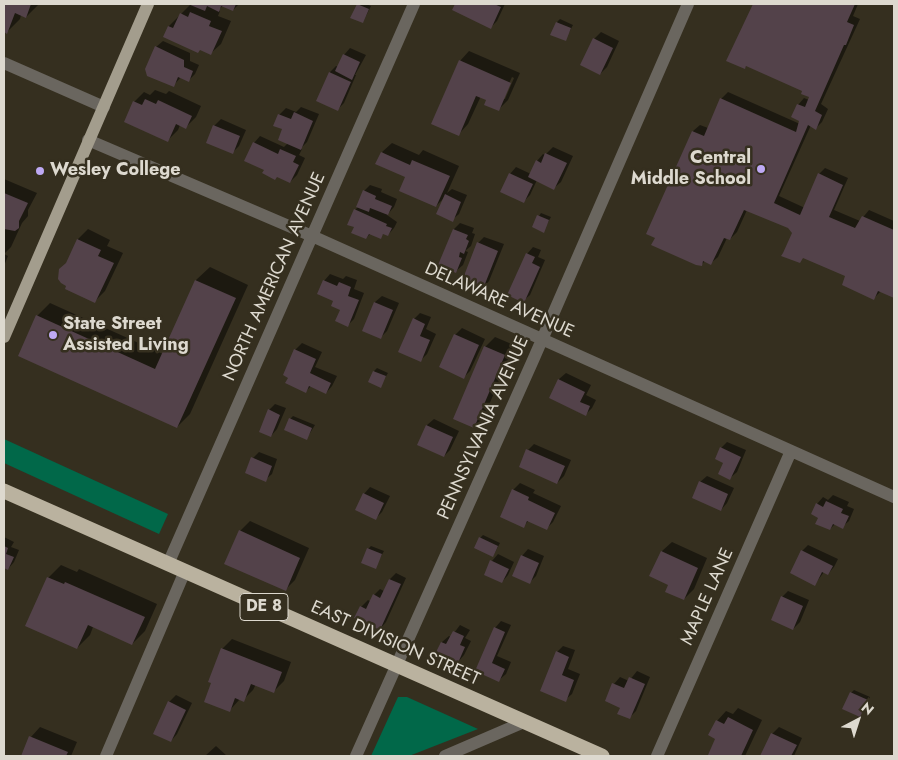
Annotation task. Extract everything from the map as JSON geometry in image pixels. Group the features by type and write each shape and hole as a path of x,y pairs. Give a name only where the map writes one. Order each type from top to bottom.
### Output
{"highway":[{"name":"EAST DIVISION STREET","path":"4,491 524,722"},
{"name":"DE 8","path":"524,722 602,756"}],"main road":[{"path":"4,337 148,4"}],"street":[{"name":"NORTH AMERICAN AVENUE","path":"168,564 414,4"},
{"name":"PENNSYLVANIA AVENUE","path":"356,756 542,340 688,4"},
{"path":"4,63 104,107"},
{"name":"DELAWARE AVENUE","path":"88,140 312,236 894,497"},
{"name":"MAPLE LANE","path":"657,756 791,451"},
{"path":"106,756 185,571"},
{"path":"445,756 524,722"}],"green space":[{"path":"4,439 168,514 159,534 4,463"},
{"path":"398,697 407,697 478,729 409,756 371,756"}],"building":[{"path":"4,4 31,4 26,18 15,13 7,34 4,32"},
{"path":"188,4 236,4 233,11 221,6 219,12 207,6 205,11"},
{"path":"357,4 369,9 363,23 350,18"},
{"path":"455,4 494,4 501,7 491,29 452,10"},
{"name":"Central Middle School","path":"753,4 855,4 847,22 854,25 815,111 822,115 816,130 808,125 774,203 800,215 818,173 843,185 829,217 855,228 862,216 894,230 894,298 878,291 874,300 842,285 845,276 803,258 800,263 781,256 792,233 788,228 744,210 730,240 724,238 711,265 703,261 702,266 696,265 651,245 655,238 646,234 692,131 704,136 720,98 796,132 799,121 791,117 797,104 805,107 809,97 801,94 802,91 746,66 745,69 726,61"},
{"path":"190,12 211,21 209,26 222,31 211,55 200,50 198,53 163,37 168,26 173,28 180,13 188,17"},
{"path":"556,22 571,28 566,41 550,35"},
{"path":"593,38 613,48 600,75 580,65"},
{"path":"155,46 184,60 184,67 193,71 189,82 178,77 174,87 147,76 145,69"},
{"path":"343,54 360,62 352,80 335,71"},
{"path":"459,60 511,83 499,111 484,105 486,100 476,96 459,136 431,124"},
{"path":"329,72 351,82 338,111 316,101"},
{"path":"145,99 156,104 158,100 192,116 186,129 176,124 168,142 124,122 133,101 142,105"},
{"path":"294,112 313,121 301,150 278,140 282,129 273,126 278,114 291,119"},
{"path":"213,125 240,136 233,154 206,143"},
{"path":"253,142 278,154 280,149 296,156 293,162 299,165 290,183 277,177 275,180 262,173 264,170 244,161"},
{"path":"381,152 410,165 412,160 450,176 436,207 399,191 405,177 375,164"},
{"path":"545,153 567,163 554,190 528,177 536,160 541,163"},
{"path":"509,173 533,184 524,203 500,192"},
{"path":"363,190 376,196 375,199 392,206 388,215 370,208 369,212 356,207"},
{"path":"4,193 28,203 19,221 19,228 15,231 4,229"},
{"path":"445,194 461,202 453,222 436,214"},
{"path":"354,209 387,224 386,226 392,228 388,236 383,234 381,239 369,234 366,239 351,233 354,227 347,225"},
{"path":"537,215 549,220 544,233 532,227"},
{"path":"453,229 468,235 466,239 469,241 464,254 460,252 459,257 462,258 456,273 438,265"},
{"path":"77,239 101,250 98,256 114,263 95,303 65,289 66,286 58,279 59,269 66,263"},
{"path":"477,242 498,251 483,289 462,281"},
{"path":"526,253 535,257 532,263 540,267 524,303 507,295"},
{"name":"State Street Assisted Living","path":"195,280 236,298 177,428 18,356 36,315 155,369"},
{"path":"323,280 337,286 339,282 351,287 348,296 359,300 348,327 335,321 340,310 331,306 333,301 317,294"},
{"path":"374,302 393,310 381,339 362,331"},
{"path":"413,318 425,324 420,336 430,340 421,362 398,352"},
{"path":"454,334 479,345 464,379 439,367"},
{"path":"484,346 505,355 474,428 453,419"},
{"path":"294,349 316,359 310,373 331,383 326,394 309,386 306,393 285,383 288,378 283,375"},
{"path":"373,371 386,376 381,388 368,382"},
{"path":"558,379 585,392 580,402 590,406 586,416 549,398"},
{"path":"268,409 280,415 271,437 259,432"},
{"path":"289,418 312,428 307,440 284,430"},
{"path":"426,425 453,437 444,457 417,445"},
{"path":"720,447 741,457 730,480 718,474 723,463 715,459"},
{"path":"526,449 565,466 557,484 519,467"},
{"path":"251,457 272,466 266,482 245,473"},
{"path":"699,481 728,494 721,511 692,498"},
{"path":"512,489 529,497 528,500 555,513 547,530 527,521 524,528 500,517"},
{"path":"363,493 384,503 376,520 355,510"},
{"path":"826,501 843,509 841,513 849,516 843,529 833,524 830,530 815,524 818,518 811,514 816,503 823,507"},
{"path":"239,530 300,558 286,591 224,564"},
{"path":"479,537 498,546 493,557 474,548"},
{"path":"4,546 8,548 6,554 14,557 8,570 4,568"},
{"path":"367,548 382,554 376,569 361,563"},
{"path":"801,550 833,566 828,575 822,572 815,586 790,573"},
{"path":"661,551 698,568 684,600 665,592 668,585 649,576"},
{"path":"521,555 539,563 530,584 512,576"},
{"path":"490,560 509,569 502,583 484,575"},
{"path":"47,577 64,584 65,582 145,617 132,645 88,625 77,649 25,626"},
{"path":"389,579 401,584 380,630 354,618 360,606 366,609 373,594 380,598"},
{"path":"781,596 803,606 793,630 771,620"},
{"path":"494,627 505,632 492,663 505,669 499,682 475,671"},
{"path":"453,631 464,636 460,645 465,647 458,663 436,652 441,642 446,644"},
{"path":"221,648 282,672 274,693 251,684 244,702 235,698 230,712 204,702 211,683 208,682"},
{"path":"556,651 569,657 562,675 574,680 566,702 540,691"},
{"path":"629,677 645,684 630,719 617,714 620,708 605,701 612,683 624,688"},
{"path":"850,692 868,700 860,717 842,709"},
{"path":"168,701 186,710 171,742 153,734"},
{"path":"728,717 753,730 741,756 708,755 715,739 708,735 716,720 724,724"},
{"path":"771,733 797,745 791,756 760,756"},
{"path":"29,736 68,752 66,756 21,756"}],"place":[{"name":"Central Middle School","path":"761,169"},
{"name":"Wesley College","path":"40,171"},
{"name":"State Street Assisted Living","path":"53,335"}]}
